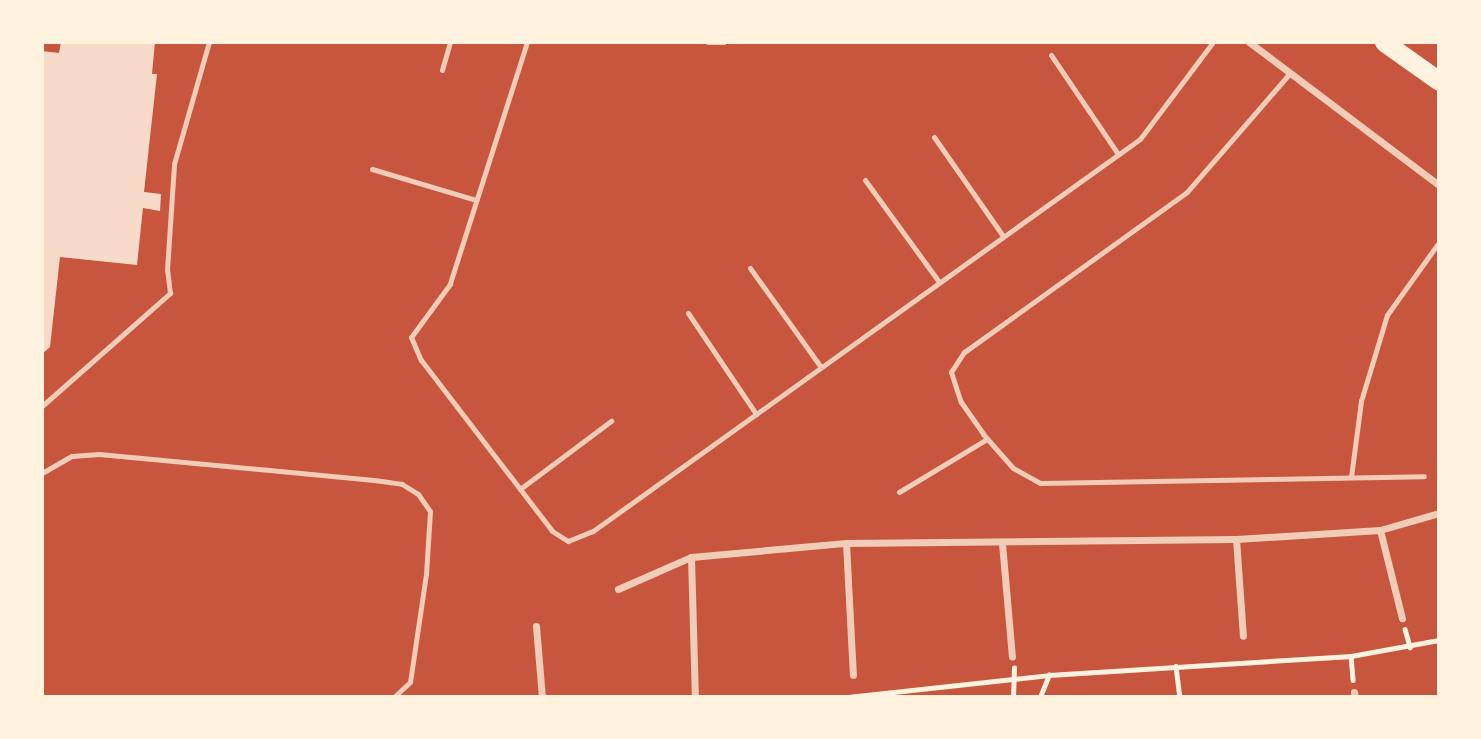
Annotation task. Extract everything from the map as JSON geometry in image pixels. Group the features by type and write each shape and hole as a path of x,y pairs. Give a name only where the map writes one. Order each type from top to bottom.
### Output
{"highway":[{"path":"1384,42 1439,81"}],"street":[{"path":"1249,42 1439,185"},
{"path":"618,589 691,557 846,543 1236,539 1380,530 1439,513"},
{"path":"1380,530 1402,618"},
{"path":"1236,539 1243,636"},
{"path":"846,543 853,675"},
{"path":"1002,543 1012,657"},
{"path":"691,557 695,697"},
{"path":"536,626 542,697"}],"lane":[{"path":"42,406 170,293 167,270 174,164 209,42"},
{"path":"442,70 450,42"},
{"path":"527,42 450,284 411,337 421,360 552,531 568,541 593,531 1140,139 1213,42"},
{"path":"708,42 724,42"},
{"path":"1051,55 1118,154"},
{"path":"1290,73 1187,192 964,352 951,372 961,402 987,439 1013,468 1040,483 1424,476"},
{"path":"934,137 1003,236"},
{"path":"372,169 476,200"},
{"path":"865,180 939,282"},
{"path":"1351,477 1361,401 1387,316 1439,242"},
{"path":"750,268 821,367"},
{"path":"688,313 755,414"},
{"path":"520,489 611,421"},
{"path":"899,492 987,439"},
{"path":"42,473 72,456 99,454 374,480 402,484 418,494 430,511 426,574 410,682 394,697"}],"path":[{"path":"848,697 1049,675 1351,656 1439,640"},
{"path":"1351,656 1354,694"},
{"path":"1012,657 1016,679 1013,697"},
{"path":"1175,666 1180,697"},
{"path":"1040,697 1049,675"}],"building":[{"path":"61,42 155,42 152,74 157,74 144,192 161,194 160,211 143,208 137,265 60,257 50,347 42,354 42,51 59,53"}]}
